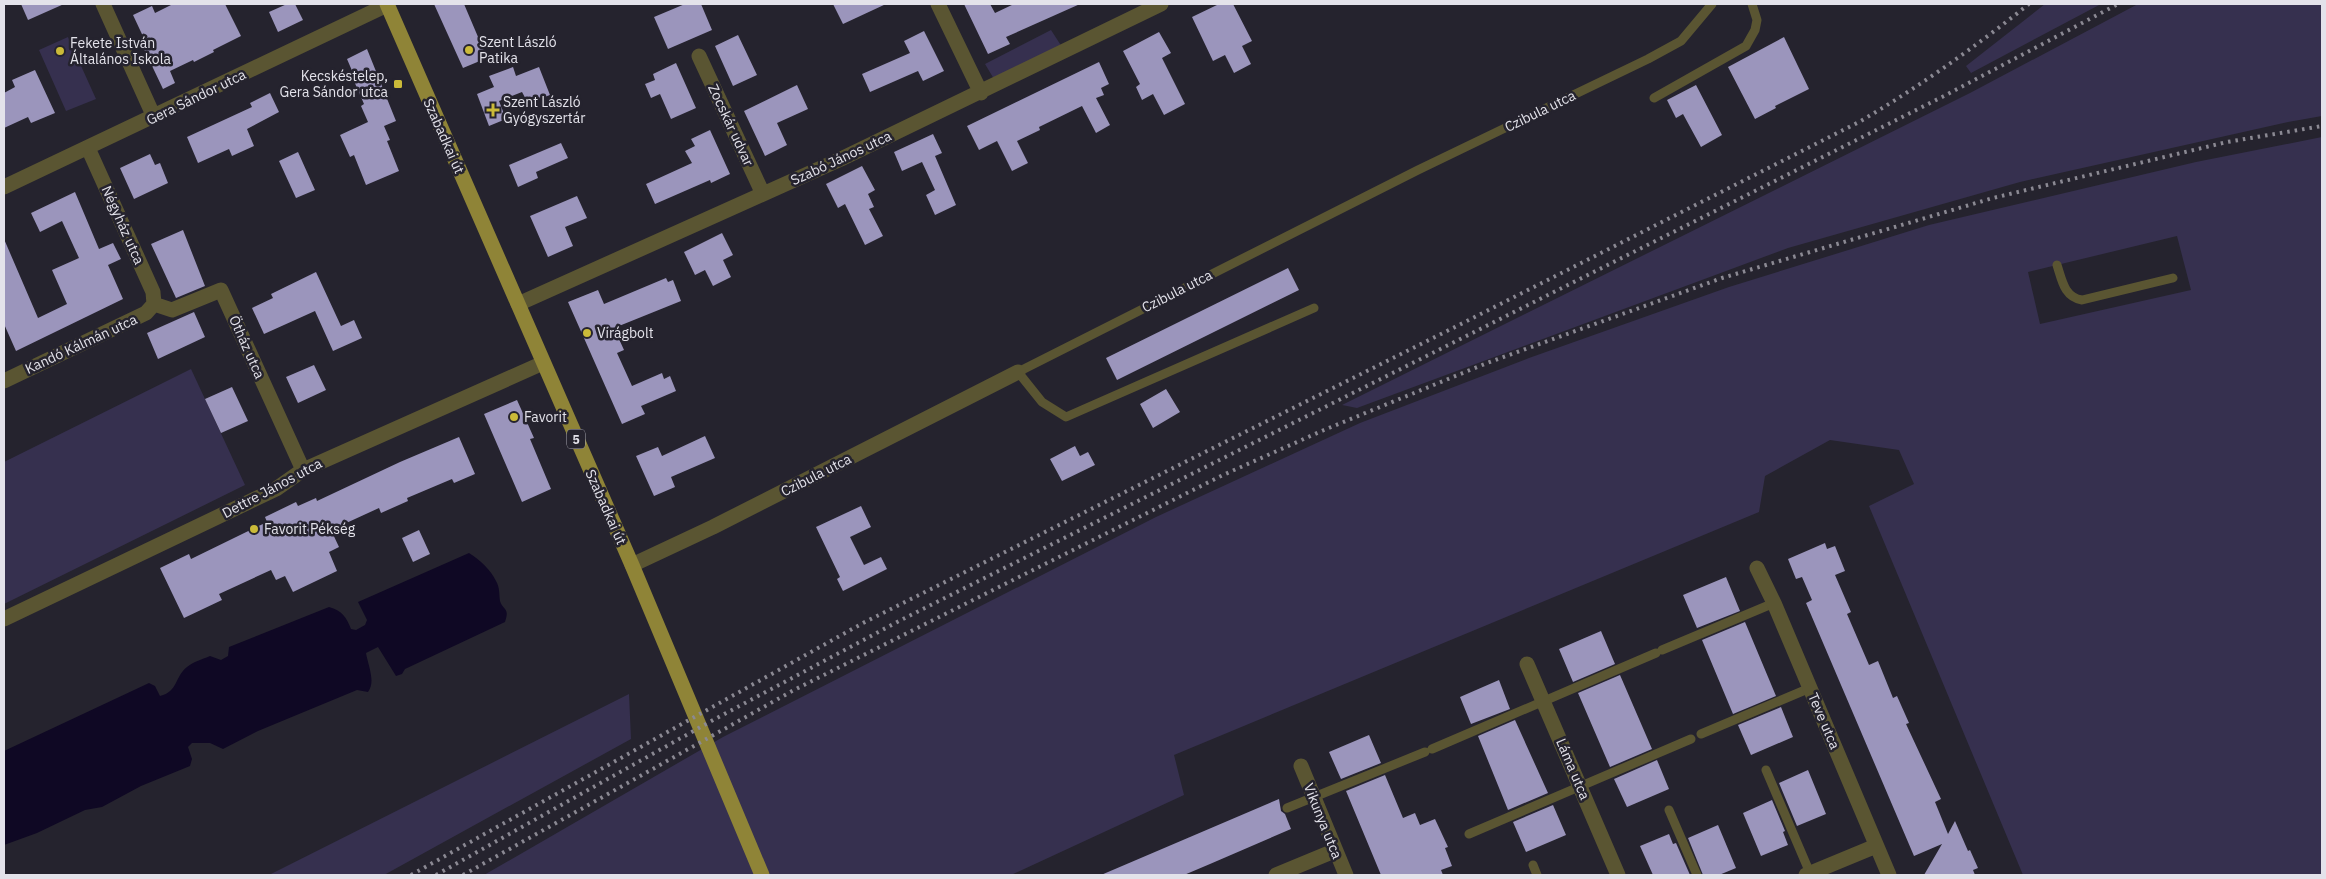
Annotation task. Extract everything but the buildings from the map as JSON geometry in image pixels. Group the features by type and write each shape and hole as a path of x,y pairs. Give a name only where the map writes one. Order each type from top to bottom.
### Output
{"main road":[{"name":"Szabadkai út","path":"387,4 632,565 762,875"}],"street":[{"path":"102,4 154,117"},
{"name":"Gera Sándor utca","path":"4,187 154,117 387,4"},
{"path":"938,4 981,92"},
{"name":"Szabó János utca","path":"518,304 763,194 981,92 1161,4"},
{"name":"Zocskár udvar","path":"699,56 763,194"},
{"name":"Négyház utca","path":"88,148 153,292 154,304"},
{"name":"Ötház utca","path":"154,304 172,310 221,290 303,470"},
{"name":"Kandó Kálmán utca","path":"4,381 146,313 154,304"},
{"name":"Dettre János utca","path":"4,619 276,489 303,470 543,364"},
{"name":"Czibula utca","path":"632,565 713,527 1018,372"},
{"name":"Teve utca","path":"1757,568 1774,603 1889,875"},
{"name":"Láma utca","path":"1528,664 1618,875"},
{"name":"Vikunya utca","path":"1301,766 1334,851 1346,875"},
{"path":"1808,874 1876,846"},
{"path":"1276,875 1334,851"}],"lane":[{"name":"Czibula utca","path":"1018,372 1418,170 1648,59 1681,41 1712,4"},
{"path":"1654,98 1746,46 1752,38 1757,20 1752,4"},
{"path":"2057,265 2067,292 2075,299 2082,300 2173,278"},
{"path":"1018,372 1042,402 1066,417 1314,308"},
{"path":"1287,808 1429,751 1774,603"},
{"path":"1701,734 1810,688"},
{"path":"1469,834 1690,739"},
{"path":"1766,770 1808,874"},
{"path":"1669,810 1697,875"},
{"path":"1533,866 1537,875"}],"shaded area":[{"path":"2045,4 2101,4 1971,73 1966,66"},
{"path":"2138,4 2322,4 2322,116 2020,182 1788,248 1357,408 1342,405 1970,93"},
{"path":"1051,30 1062,47 994,79 985,64"},
{"path":"68,37 96,99 66,111 39,50"},
{"path":"2322,137 2322,875 2023,875 1869,506 1914,484 1899,450 1830,440 1765,476 1759,512 1174,755 1184,795 1011,875 484,875 723,737 1156,517 1360,423 1529,358 1729,287 1929,225 2196,162","holes":["2177,236 2191,290 2040,324 2028,272"]},
{"path":"191,369 245,485 4,604 4,462"},
{"path":"469,553 485,566 496,581 501,604 506,611 505,622 405,669 402,674 396,676 378,647 366,653 371,673 371,683 368,692 357,690 258,731 223,749 210,743 192,743 188,747 192,759 190,766 141,786 102,807 85,810 37,833 4,845 4,751 149,683 155,686 160,696 166,694 183,671 192,664 210,656 221,660 228,656 229,647 329,607 340,612 351,629 356,630 365,625 367,620 358,602"},
{"path":"629,694 631,739 384,875 269,875"}],"railway":[{"path":"411,875 863,623 1459,325 1859,122 1946,66 2029,4"},
{"path":"436,875 715,719 901,620 1946,95 2118,4"},
{"path":"463,875 794,690 993,590 1223,475 1324,430 1487,363 1722,278 1993,198 2227,142 2322,126"}],"place":[{"name":"Szent László Patika","path":"469,50"},
{"name":"Fekete István Általános Iskola","path":"60,51"},
{"name":"Kecskéstelep, Gera Sándor utca","path":"398,84"},
{"name":"Szent László Gyógyszertár","path":"493,110"},
{"name":"Virágbolt","path":"587,333"},
{"name":"Favorit","path":"514,417"},
{"name":"Favorit Pékség","path":"254,529"}]}
